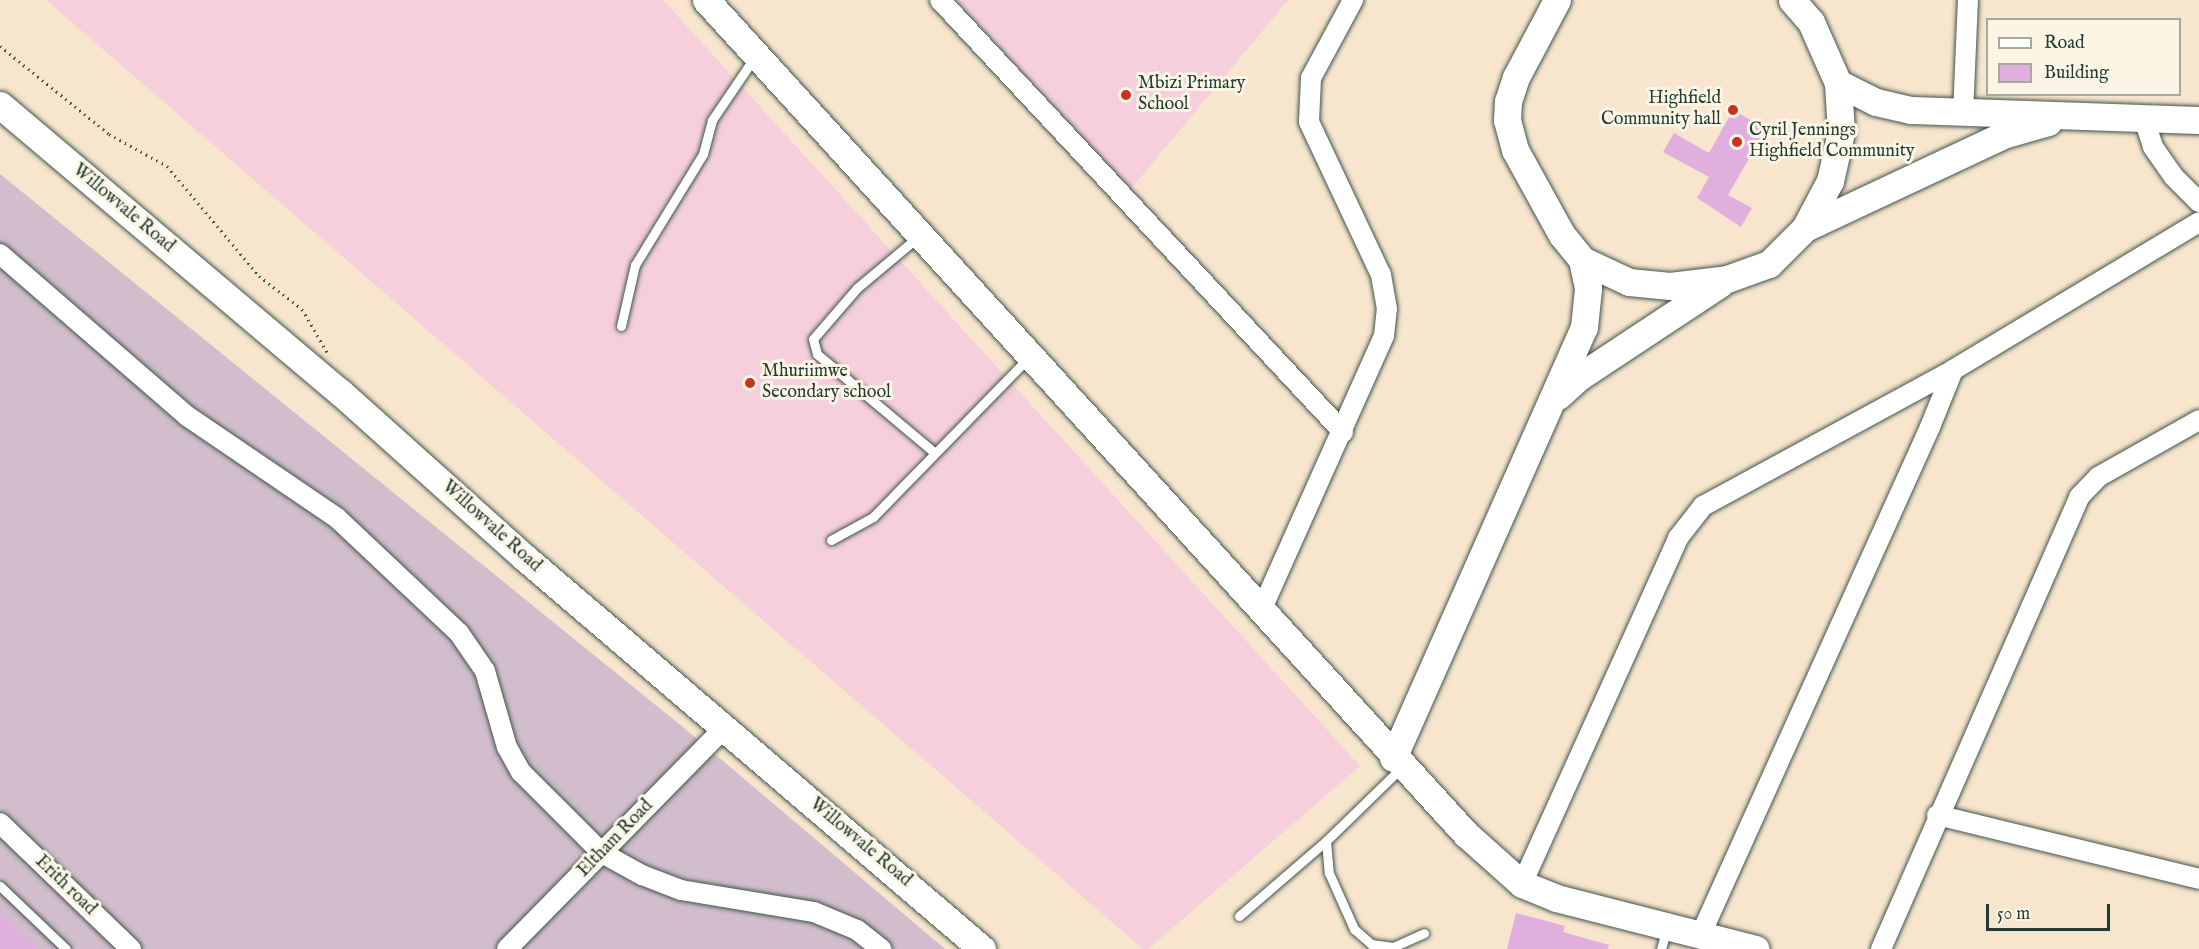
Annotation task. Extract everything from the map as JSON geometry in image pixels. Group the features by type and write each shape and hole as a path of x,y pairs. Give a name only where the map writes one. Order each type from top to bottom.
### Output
{"street":[{"path":"706,0 1260,613 1466,834 1522,884 1556,898 1664,938 1701,934 1756,949"},
{"path":"940,0 1343,432"},
{"path":"1260,613 1343,432 1384,336 1387,309 1381,275 1309,122 1307,100 1311,78 1353,0"},
{"path":"1397,762 1584,327 1588,288 1582,260 1563,235 1515,150 1508,120 1516,77 1557,0"},
{"path":"1582,260 1629,282 1670,286 1726,279 1768,264 1805,228 1830,181 1841,132 1838,83 1810,22 1792,0"},
{"path":"1963,114 1968,0"},
{"path":"1838,83 1876,102 1911,110 1963,114 2199,120"},
{"name":"Willowvale Road","path":"0,105 340,392 724,728 982,949"},
{"path":"1805,228 2006,134 2064,117"},
{"path":"2144,119 2153,147 2172,176 2199,202"},
{"path":"1522,884 1688,523 1721,495 1953,370 2199,222"},
{"path":"0,254 187,416 337,518 459,633 485,671 507,747 521,772 602,853 642,875 681,890 814,912 857,930 881,949"},
{"path":"1553,401 1579,377 1726,279"},
{"path":"1701,934 1930,427 1953,370"},
{"path":"1881,949 1937,815 2079,497 2098,477 2199,420"},
{"name":"Eltham Road","path":"507,949 724,728"},
{"path":"1937,815 2199,879"},
{"name":"Erith road","path":"0,823 131,949"}],"lane":[{"path":"621,326 635,265 703,154 712,120 756,56"},
{"path":"919,236 857,288 813,339 817,354 935,453"},
{"path":"831,540 873,517 1029,357"},
{"path":"1239,916 1326,841 1397,762"},
{"path":"1326,841 1329,873 1354,929 1371,944 1393,947 1424,933"},
{"path":"0,886 66,949"}],"path":[{"path":"0,46 109,134 167,166 259,276 302,309 329,358"}],"shaded area":[{"name":"Mhuriimwe Secondary school","path":"46,0 663,0 1360,766 1148,949 1143,949"},
{"name":"Mbizi Primary School","path":"956,0 1288,0 1130,190"},
{"path":"0,174 684,728 945,949 0,949"}],"building":[{"name":"Cyril Jennings Highfield Community","path":"1733,110 1766,129 1728,195 1752,208 1741,227 1697,198 1709,177 1663,152 1674,133 1709,153"},
{"path":"0,913 38,949 0,949"},
{"path":"1516,913 1565,926 1563,932 1609,945 1608,949 1507,949"}],"place":[{"name":"Mbizi Primary School","path":"1126,95"},
{"name":"Highfield Community hall","path":"1733,110"},
{"name":"Cyril Jennings Highfield Community","path":"1737,142"},
{"name":"Mhuriimwe Secondary school","path":"750,383"}]}
